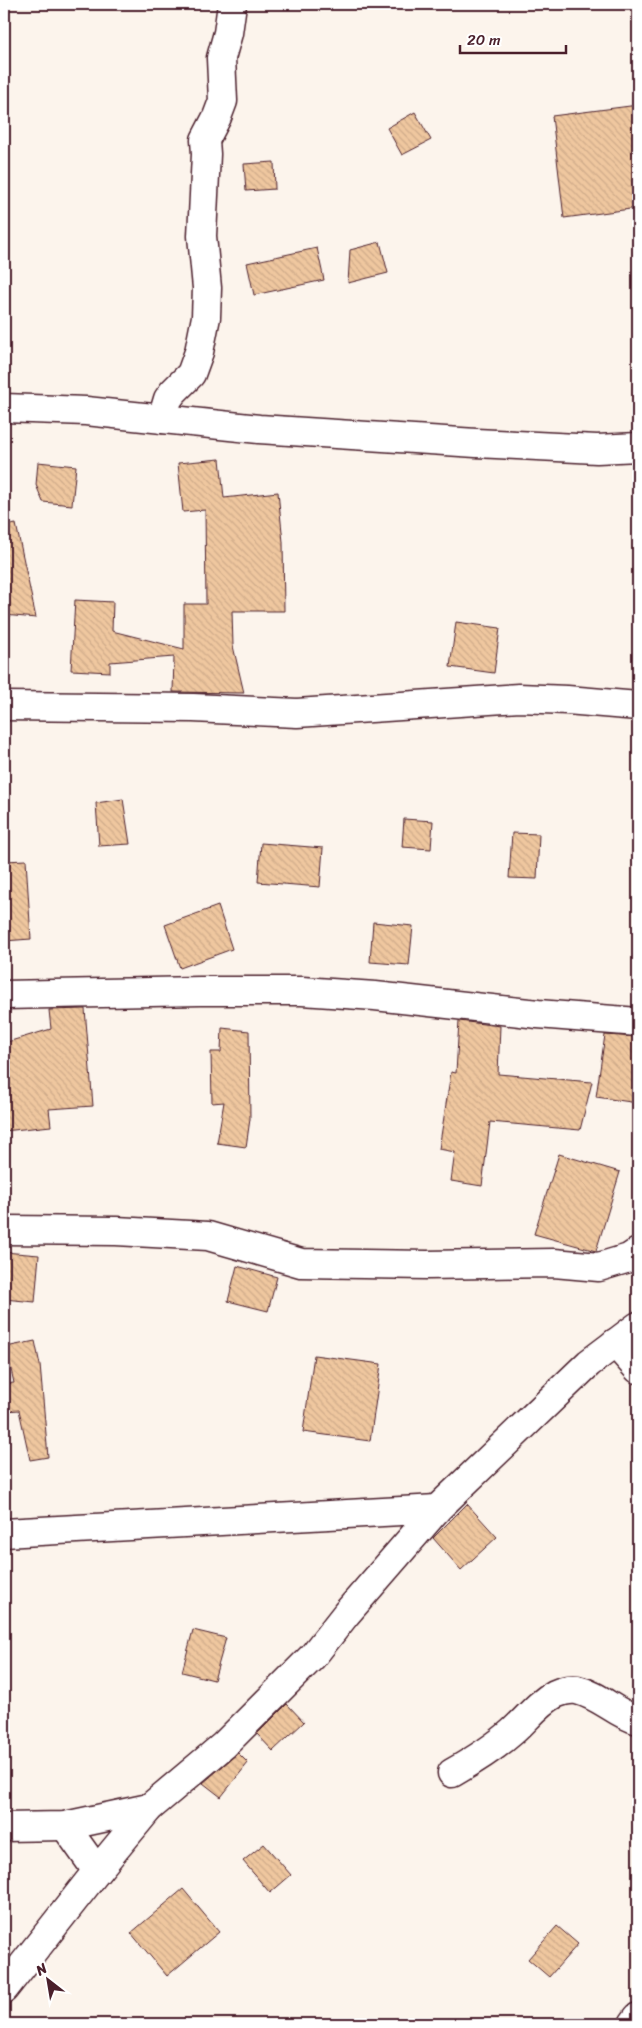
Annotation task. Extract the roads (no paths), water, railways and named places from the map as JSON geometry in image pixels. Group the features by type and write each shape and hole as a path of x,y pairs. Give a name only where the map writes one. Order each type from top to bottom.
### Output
{"street":[{"path":"162,419 173,392 191,374 206,317 207,288 202,236 206,183 205,140 223,101 221,58 228,33 232,4"},
{"path":"4,408 86,411 259,429 476,443 597,448 638,447"},
{"path":"4,706 193,708 297,713 518,698 638,706"},
{"path":"4,995 200,991 302,992 375,996 538,1014 638,1022"},
{"path":"4,1230 116,1231 208,1236 301,1263 428,1265 554,1263 599,1267 629,1258 638,1252"},
{"path":"4,1989 149,1808 224,1745 313,1656 346,1614 437,1509 588,1363 638,1326"},
{"path":"615,1343 638,1369"},
{"path":"4,1533 437,1509"},
{"path":"452,1773 483,1755 512,1733 538,1707 564,1690 587,1693 625,1717 638,1720"},
{"path":"4,1827 65,1826 149,1808"},
{"path":"65,1826 97,1871"},
{"path":"633,2024 638,2017"}]}
